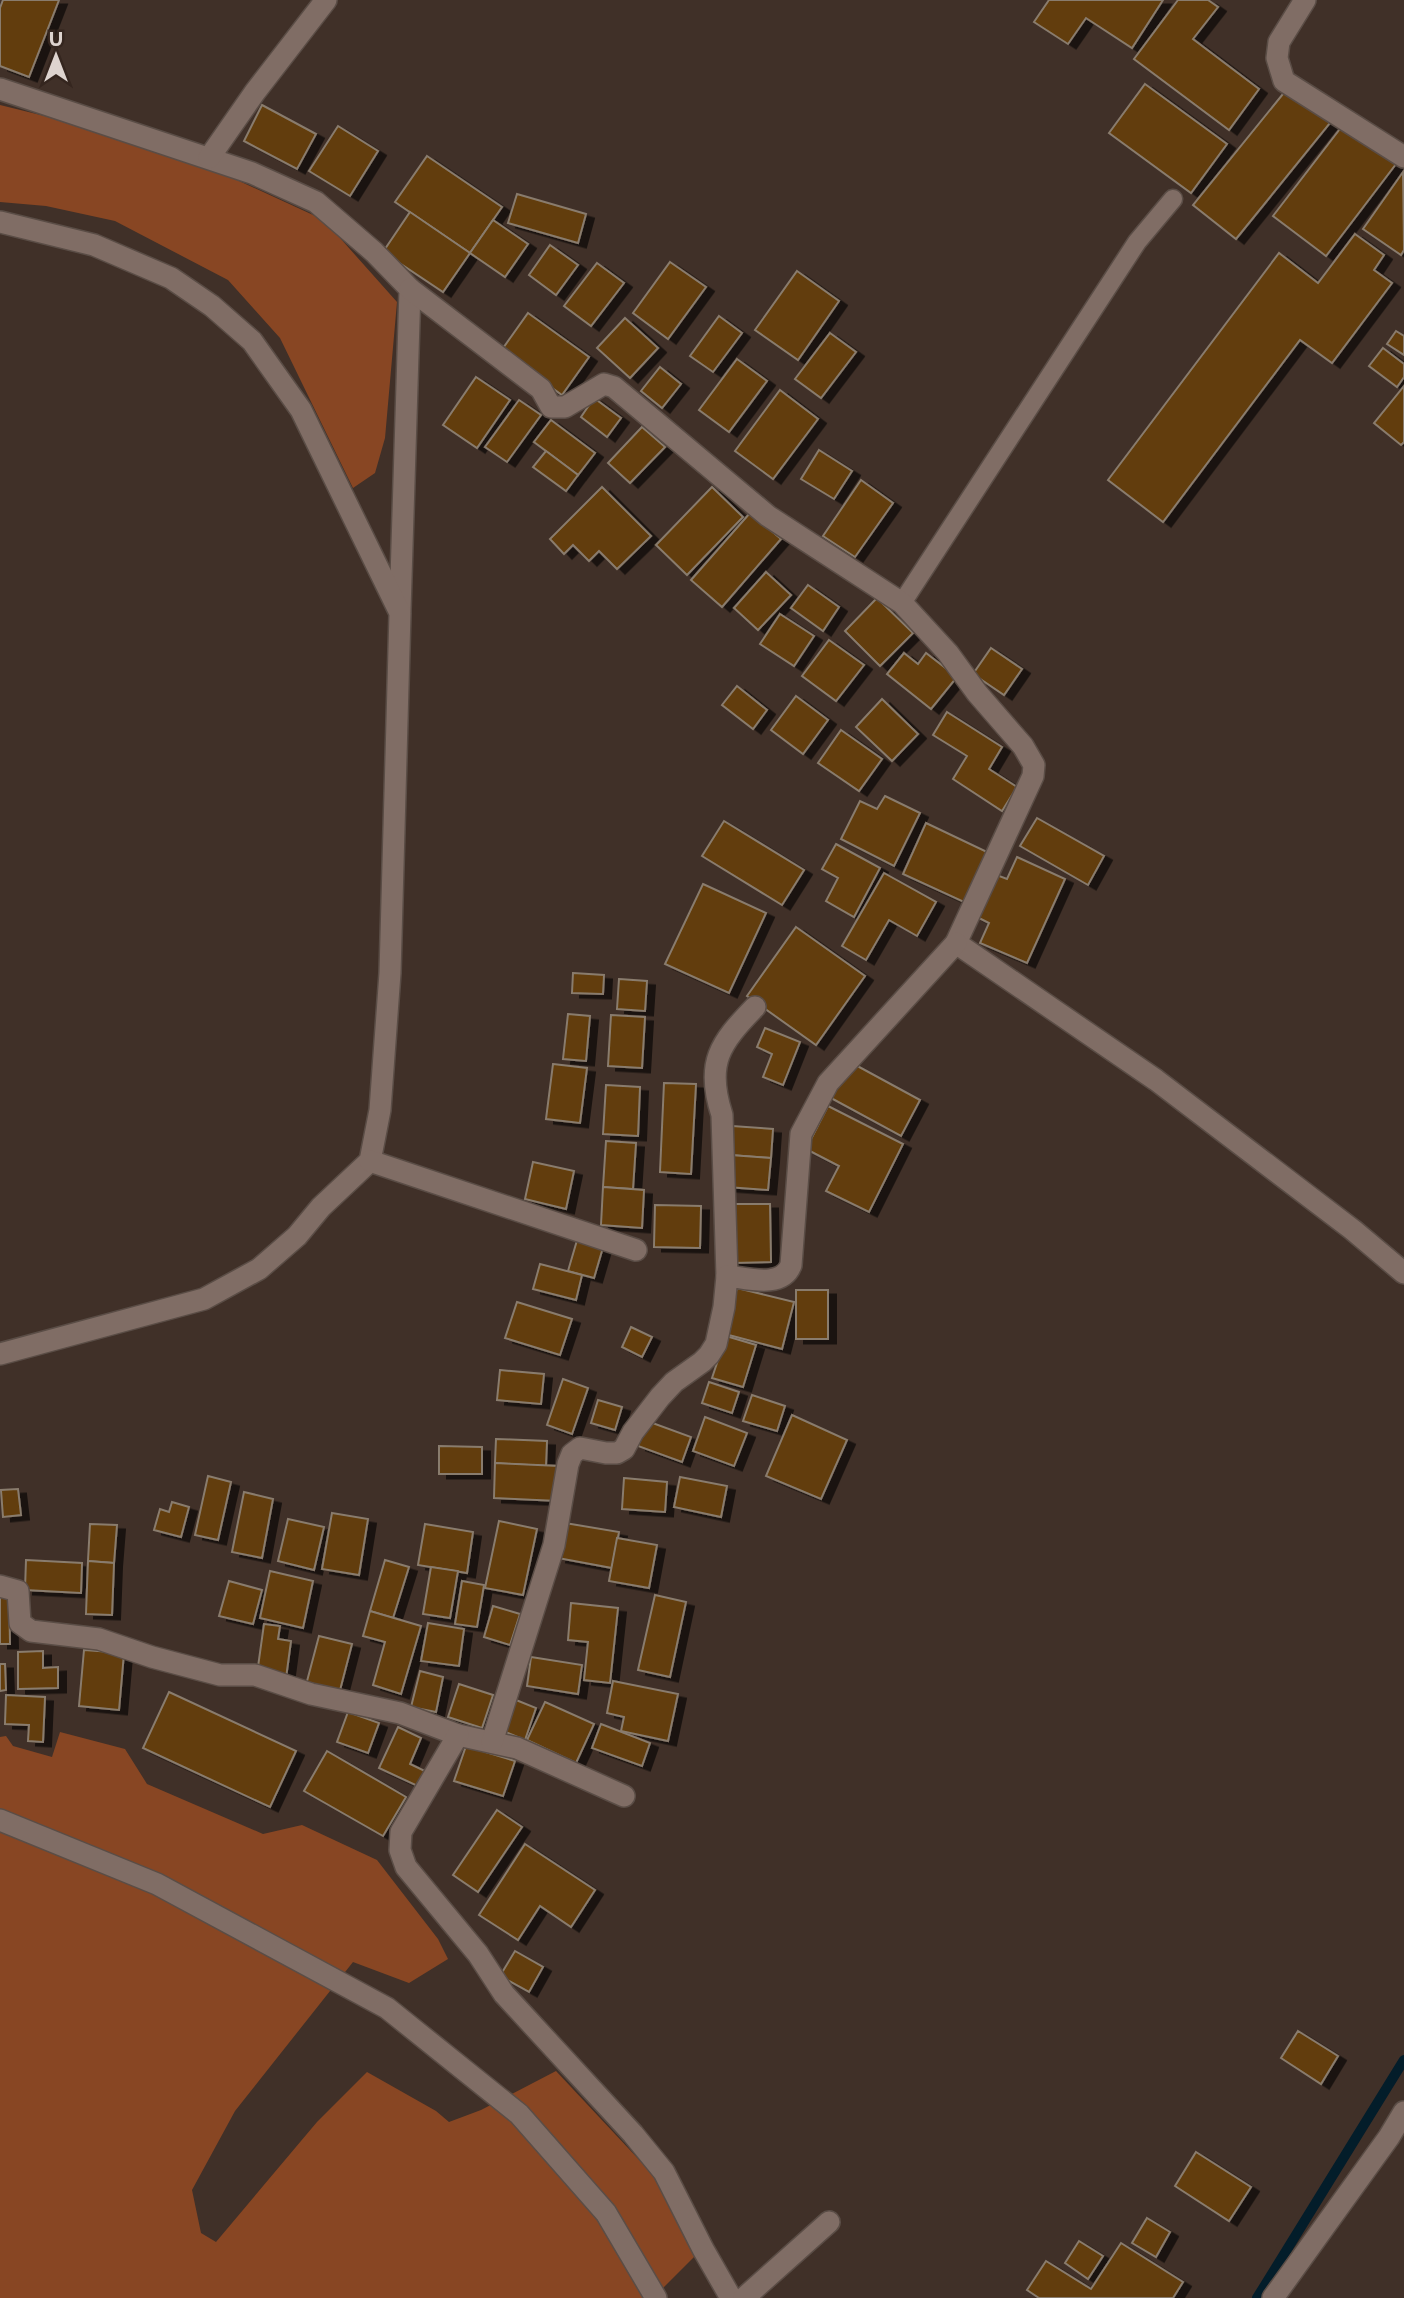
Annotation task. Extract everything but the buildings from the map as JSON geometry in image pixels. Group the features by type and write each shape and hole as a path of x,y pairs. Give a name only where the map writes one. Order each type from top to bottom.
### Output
{"street":[{"path":"209,158 255,92 326,0"},
{"path":"1305,0 1279,42 1277,58 1284,81 1404,157"},
{"path":"0,89 252,173 316,202 374,252 410,289 541,389 551,407 565,407 604,384 614,387 768,516 902,603 948,653 977,693 1023,746 1034,765 1033,776 956,943 828,1083 801,1135 791,1265 788,1271 780,1278 768,1280 727,1276"},
{"path":"0,222 94,245 171,278 212,306 252,341 301,410 400,613"},
{"path":"0,1354 204,1299 259,1269 297,1236 321,1207 370,1161 380,1110 390,973 410,289"},
{"path":"956,943 1156,1080 1353,1230 1404,1273"},
{"path":"492,1742 555,1545 572,1454 580,1448 606,1452 624,1450 660,1396 702,1362 716,1344 727,1276 722,1115 716,1094 716,1074 721,1049 729,1034 755,1007"},
{"path":"370,1161 636,1250"},
{"path":"0,1586 18,1591 20,1623 31,1631 99,1639 152,1657 220,1675 255,1675 311,1694 400,1713 458,1735 517,1748 624,1796"},
{"path":"458,1735 401,1832 400,1850 407,1867 478,1954 504,1994 634,2134 664,2172 731,2298"},
{"path":"0,1820 157,1884 387,2008 519,2114 606,2213 656,2298"},
{"path":"1273,2298 1389,2137 1404,2112"},
{"path":"744,2298 830,2222"}],"lane":[{"path":"902,603 1137,242 1173,199"}],"shaded area":[{"path":"0,105 69,122 213,169 324,220 397,302 385,438 375,473 353,488 280,338 228,280 115,221 46,206 0,202"},
{"path":"60,1732 125,1749 147,1784 263,1834 302,1825 377,1860 438,1939 448,1959 409,1983 353,1962 235,2111 192,2190 201,2233 216,2242 317,2122 367,2072 436,2111 449,2122 481,2110 556,2071 658,2180 696,2255 653,2298 0,2298 0,1737 6,1736 13,1746 52,1757"}],"waterway":[{"path":"1257,2298 1404,2060"}]}
